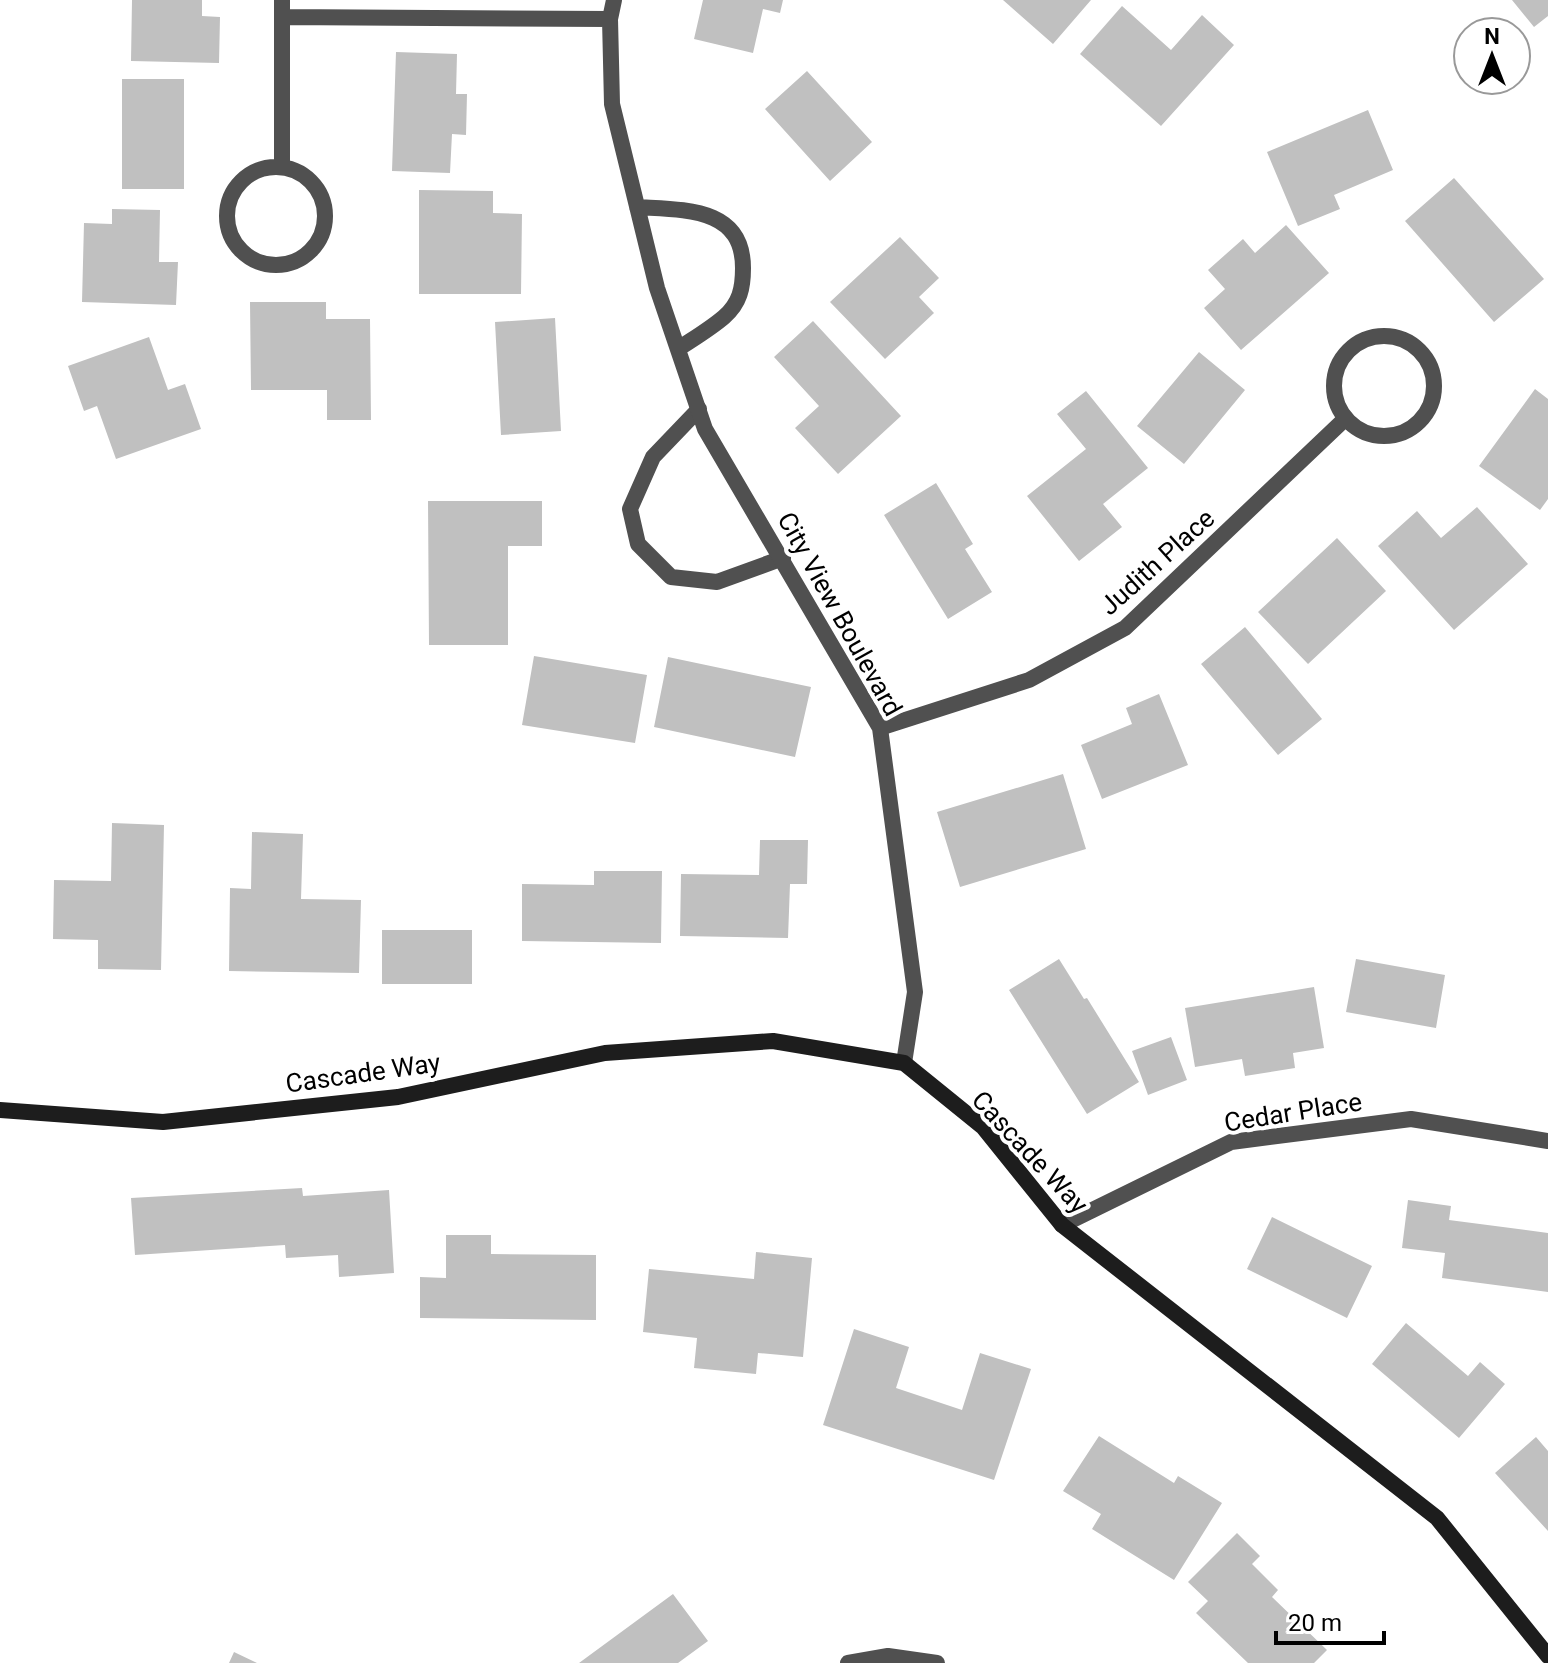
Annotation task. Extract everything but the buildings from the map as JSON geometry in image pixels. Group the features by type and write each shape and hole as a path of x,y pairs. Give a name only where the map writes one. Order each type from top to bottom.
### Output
{"street":[{"name":"City View Boulevard","path":"614,0 610,19 612,104 657,288 705,429 880,728 915,992 904,1063"},
{"path":"282,167 282,9 610,19"},
{"path":"282,167 298,172 312,182 323,205 323,230 315,245 302,257 287,264 270,264 253,259 239,249 231,235 228,210 237,186 249,175 265,168 282,167"},
{"path":"637,207 695,210 730,226 743,251 743,291 725,316 678,349"},
{"path":"1382,336 1399,338 1412,344 1425,356 1434,383 1431,402 1423,417 1402,432 1385,435 1359,429 1346,418 1337,403 1334,386 1337,369 1348,350 1363,340 1382,336"},
{"path":"699,409 653,457 630,509 638,544 671,577 717,582 783,558"},
{"name":"Judith Place","path":"880,728 1029,680 1125,628 1346,418"},
{"name":"Cascade Way","path":"0,1110 163,1122 398,1097 605,1053 773,1041 904,1063 983,1127 1062,1225 1437,1518 1548,1656"},
{"name":"Cedar Place","path":"1062,1225 1231,1142 1411,1119 1548,1141"},
{"path":"848,1663 888,1656 937,1663"}]}
